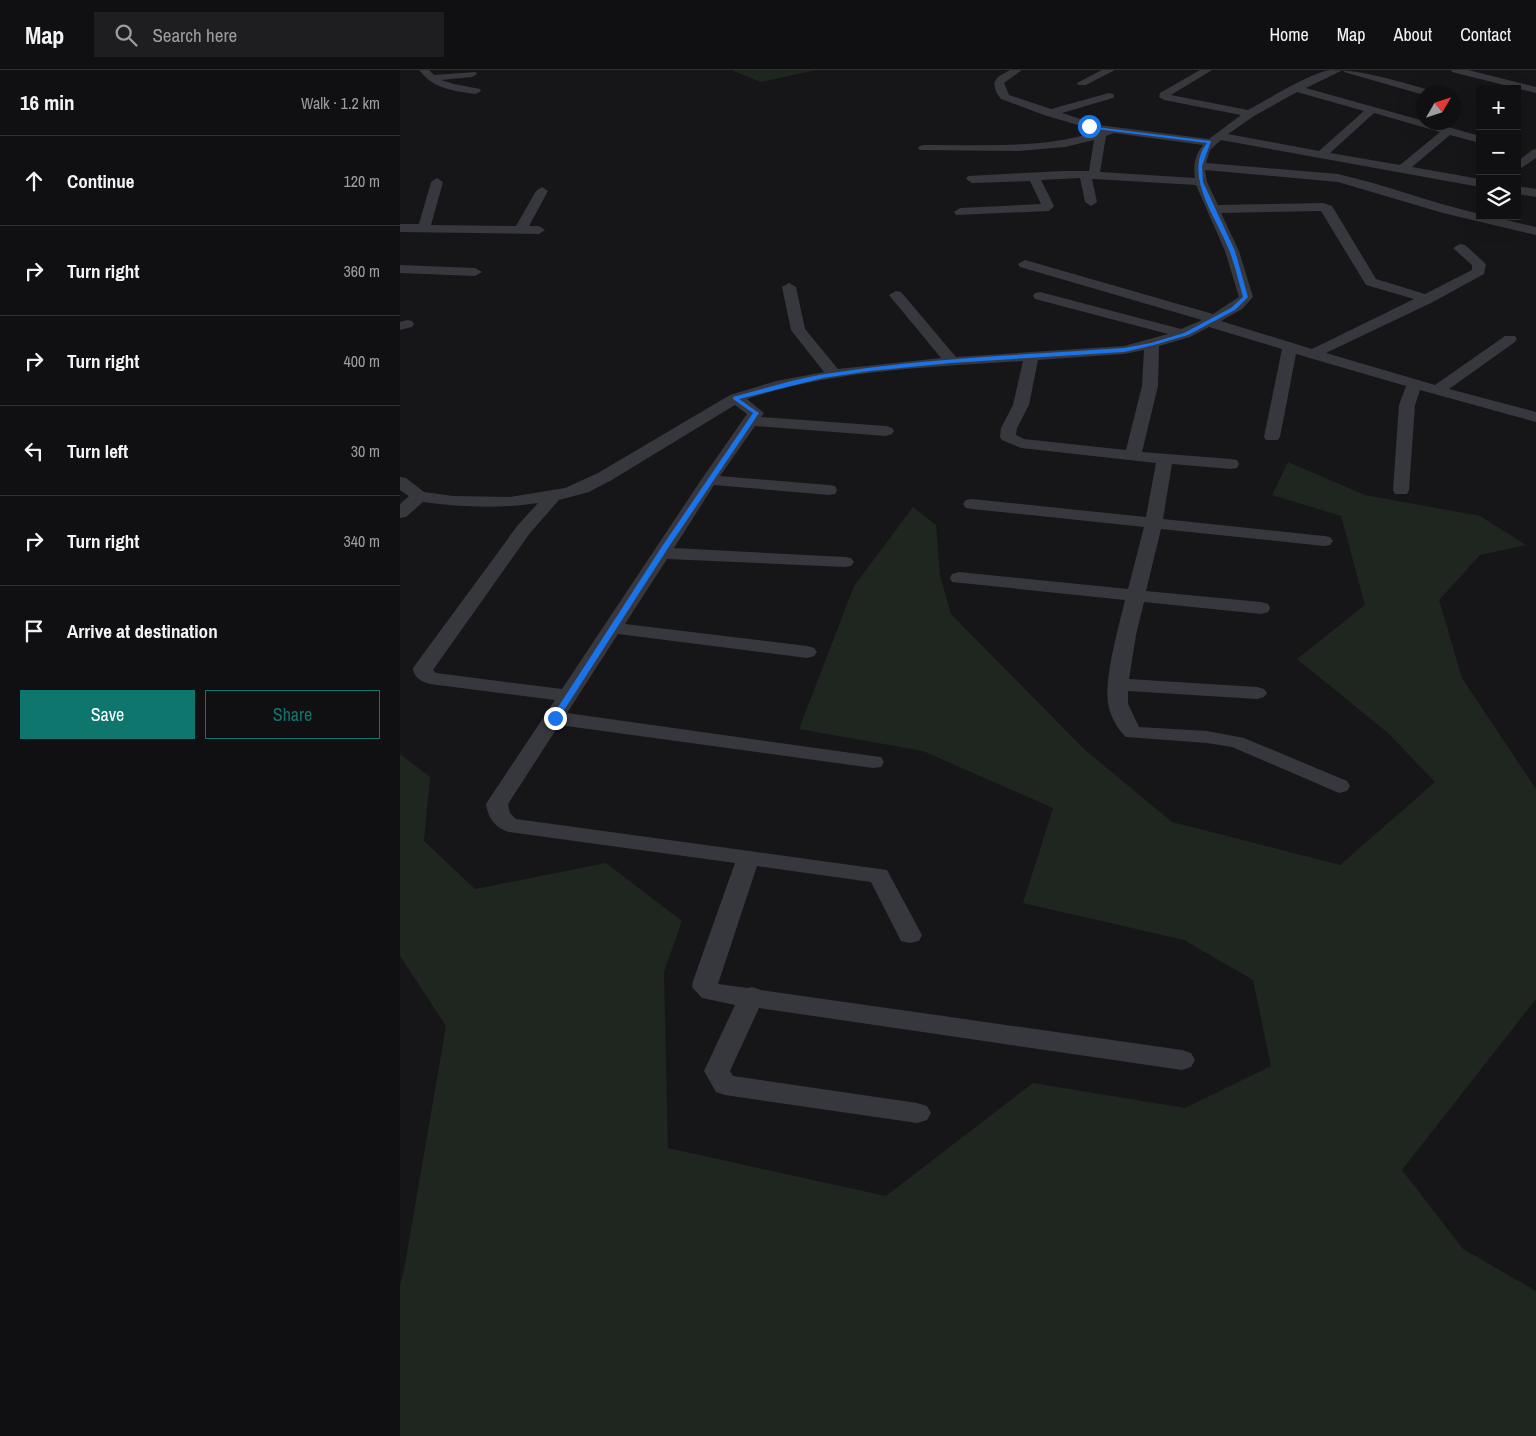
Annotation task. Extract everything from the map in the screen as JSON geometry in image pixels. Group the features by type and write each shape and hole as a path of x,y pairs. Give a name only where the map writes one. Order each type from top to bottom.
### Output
{"street":[{"path":"1017,70 999,83 1002,95 1048,113 1107,132 1214,139 1322,154 1476,182"},
{"path":"1082,83 1110,70"},
{"path":"1207,70 1164,95 1164,97 1250,114"},
{"path":"1311,70 1333,72"},
{"path":"1348,70 1416,89"},
{"path":"1456,70 1536,90"},
{"path":"400,482 419,496 474,502 510,502 552,497 590,485 735,398 747,393 834,374 951,361 1124,350 1186,334 1233,309 1246,297 1232,251 1201,182 1199,166 1205,148 1214,139 1250,114 1296,88 1333,72"},
{"path":"427,74 472,74"},
{"path":"427,74 445,85 476,91"},
{"path":"1296,88 1476,139"},
{"path":"1048,113 1109,96"},
{"path":"1322,154 1371,110"},
{"path":"1409,121 1416,118"},
{"path":"924,148 1052,146 1074,142 1107,132"},
{"path":"1094,175 1107,132"},
{"path":"1402,169 1447,132"},
{"path":"1521,152 1536,152"},
{"path":"1521,165 1536,152"},
{"path":"1357,182 1383,165"},
{"path":"1199,166 1338,178 1357,182 1447,210 1536,231"},
{"path":"972,179 1067,174 1125,175 1201,182"},
{"path":"1091,202 1086,177 1094,175"},
{"path":"960,212 1045,208 1048,206 1037,186 1035,178 1038,177"},
{"path":"424,228 437,182"},
{"path":"520,230 542,191"},
{"path":"1521,191 1536,193"},
{"path":"1214,209 1323,207 1328,209 1371,282 1428,299"},
{"path":"400,228 539,230"},
{"path":"1313,354 1428,299 1479,271 1479,264 1460,248"},
{"path":"1025,264 1080,281 1146,297 1313,354 1536,416"},
{"path":"400,269 475,272"},
{"path":"789,287 798,330 834,374"},
{"path":"896,294 951,361"},
{"path":"1040,296 1186,334"},
{"path":"1439,390 1510,339"},
{"path":"1133,456 1150,386 1152,344"},
{"path":"1272,437 1290,347"},
{"path":"1032,356 1021,405 1009,428 1008,437 1021,443 1133,456 1231,464"},
{"path":"1401,490 1407,405 1415,383"},
{"path":"735,398 756,413 709,480 497,804 499,816 509,825 879,875 910,935"},
{"path":"750,422 886,432"},
{"path":"1165,459 1154,523 1126,635 1118,684 1118,704 1128,728 1133,733 1207,736 1237,742 1339,786"},
{"path":"709,480 829,490"},
{"path":"400,513 419,496"},
{"path":"552,497 524,529 423,668 423,672 430,678 568,696"},
{"path":"972,504 1324,541"},
{"path":"661,553 845,562"},
{"path":"959,578 1261,608"},
{"path":"612,628 807,652"},
{"path":"1118,684 1257,693"},
{"path":"555,718 873,762"},
{"path":"748,858 705,980 705,986 711,992 752,996 1182,1060"},
{"path":"752,996 717,1071 725,1085 917,1114"}],"shaded area":[{"path":"731,70 817,70 761,82"},
{"path":"1288,462 1365,495 1480,516 1526,545 1480,555 1439,600 1462,678 1536,789 1536,999 1402,1170 1463,1249 1536,1291 1536,1436 400,1436 400,1285 446,1026 400,956 400,754 430,777 424,841 475,889 606,863 682,921 664,972 668,1148 886,1196 1033,1083 1185,1108 1271,1066 1253,980 1184,940 1023,903 1053,808 923,751 799,729 854,586 913,507 936,525 940,576 951,614 1084,749 1172,822 1340,865 1435,782 1388,733 1297,659 1365,605 1341,516 1272,495"}],"route":[{"path":"555,718 664,548 756,413 735,398 747,393 823,376 870,370 951,361 1124,350 1186,334 1233,309 1243,301 1246,297 1232,251 1201,182 1199,166 1205,148 1210,142 1089,126"}]}
